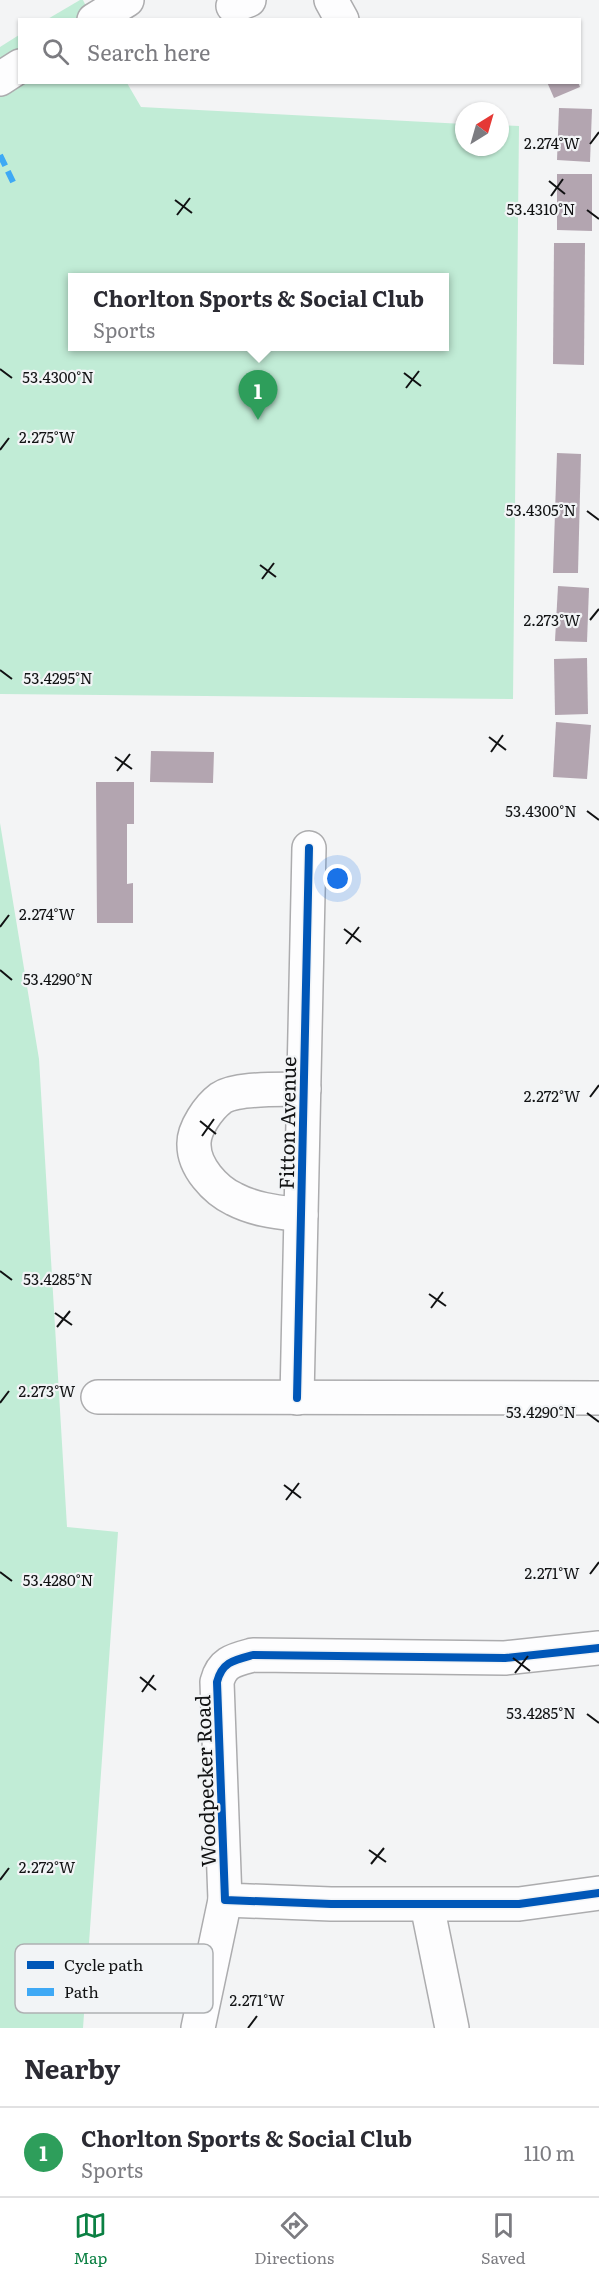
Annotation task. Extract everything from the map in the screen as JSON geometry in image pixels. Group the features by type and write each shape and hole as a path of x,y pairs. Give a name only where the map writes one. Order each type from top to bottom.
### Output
{"street":[{"path":"97,18 127,0"},
{"path":"332,0 341,18"},
{"path":"0,79 18,67"},
{"name":"Fitton Avenue","path":"297,1398 309,849"},
{"path":"301,1215 262,1210 232,1198 210,1182 200,1165 194,1145 203,1118 222,1097 253,1091 304,1089"},
{"path":"98,1397 599,1398"},
{"name":"Woodpecker Road","path":"213,1957 225,1900 217,1682 220,1670 231,1660 253,1655 505,1658 599,1648"},
{"path":"225,1900 427,1905 519,1904 599,1893"},
{"path":"427,1905 452,2028"},
{"name":"Woodpecker Road","path":"198,2028 201,2013"}],"green space":[{"path":"83,0 92,18 49,18"},
{"path":"18,36 18,84 128,84 141,107 455,124 455,156 509,156 509,125 519,126 513,699 0,694 0,47"},
{"path":"0,823 39,1059 67,1527 118,1532 89,1944 15,1944 15,2013 84,2013 83,2028 0,2028"}],"building":[{"path":"548,84 579,84 580,87 554,98"},
{"path":"559,108 592,109 590,162 557,160"},
{"path":"557,174 592,174 592,231 557,230"},
{"path":"554,243 585,243 584,365 553,364"},
{"path":"557,453 581,454 578,573 553,573"},
{"path":"558,586 589,588 587,642 555,641"},
{"path":"587,658 588,714 555,715 554,659"},
{"path":"556,722 591,725 587,779 553,777"},
{"path":"151,751 214,752 213,783 150,782"},
{"path":"96,782 134,782 134,824 127,824 127,884 133,883 133,923 97,923"}],"marked path":[{"path":"0,155 15,186"}],"cycle path":[{"path":"297,1398 309,848"},
{"path":"599,1648 505,1658 253,1655 230,1663 222,1670 217,1682 225,1900 331,1904 519,1904 599,1893"}],"place":[{"name":"Chorlton Sports & Social Club","path":"258,420"}]}
